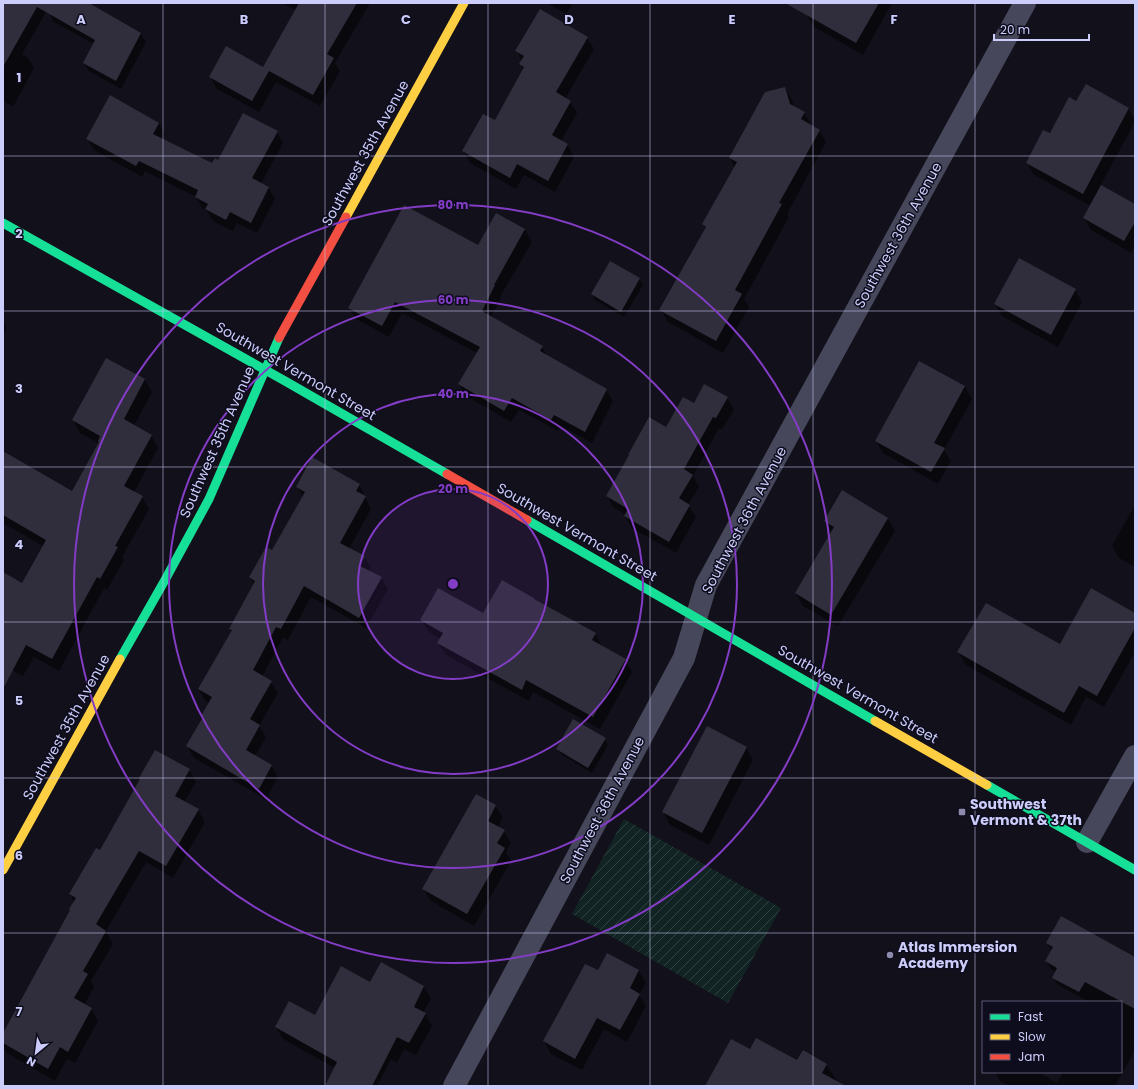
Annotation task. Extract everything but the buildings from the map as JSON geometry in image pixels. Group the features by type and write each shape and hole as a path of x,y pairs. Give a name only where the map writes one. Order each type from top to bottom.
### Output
{"main road":[{"name":"Southwest 35th Avenue","path":"3,870 209,499 276,344 464,3"},
{"name":"Southwest Vermont Street","path":"3,223 265,370 1135,870"}],"street":[{"name":"Southwest 36th Avenue","path":"454,1086 684,658 706,586 1026,3"},
{"path":"1087,842 1135,756"}],"green space":[{"path":"624,819 781,908 728,1003 572,914"}],"traffic: fast":[{"path":"3,223 285,381 447,474"},
{"path":"120,659 209,499 279,338"},
{"path":"527,520 875,721"},
{"path":"987,785 1135,870"}],"traffic: slow":[{"path":"346,217 464,3"},
{"path":"3,870 120,659"},
{"path":"875,721 987,785"}],"traffic: jam":[{"path":"279,338 346,217"},
{"path":"447,474 527,520"}],"place":[{"name":"Southwest Vermont & 37th","path":"962,812"},
{"name":"Atlas Immersion Academy","path":"890,955"}]}
